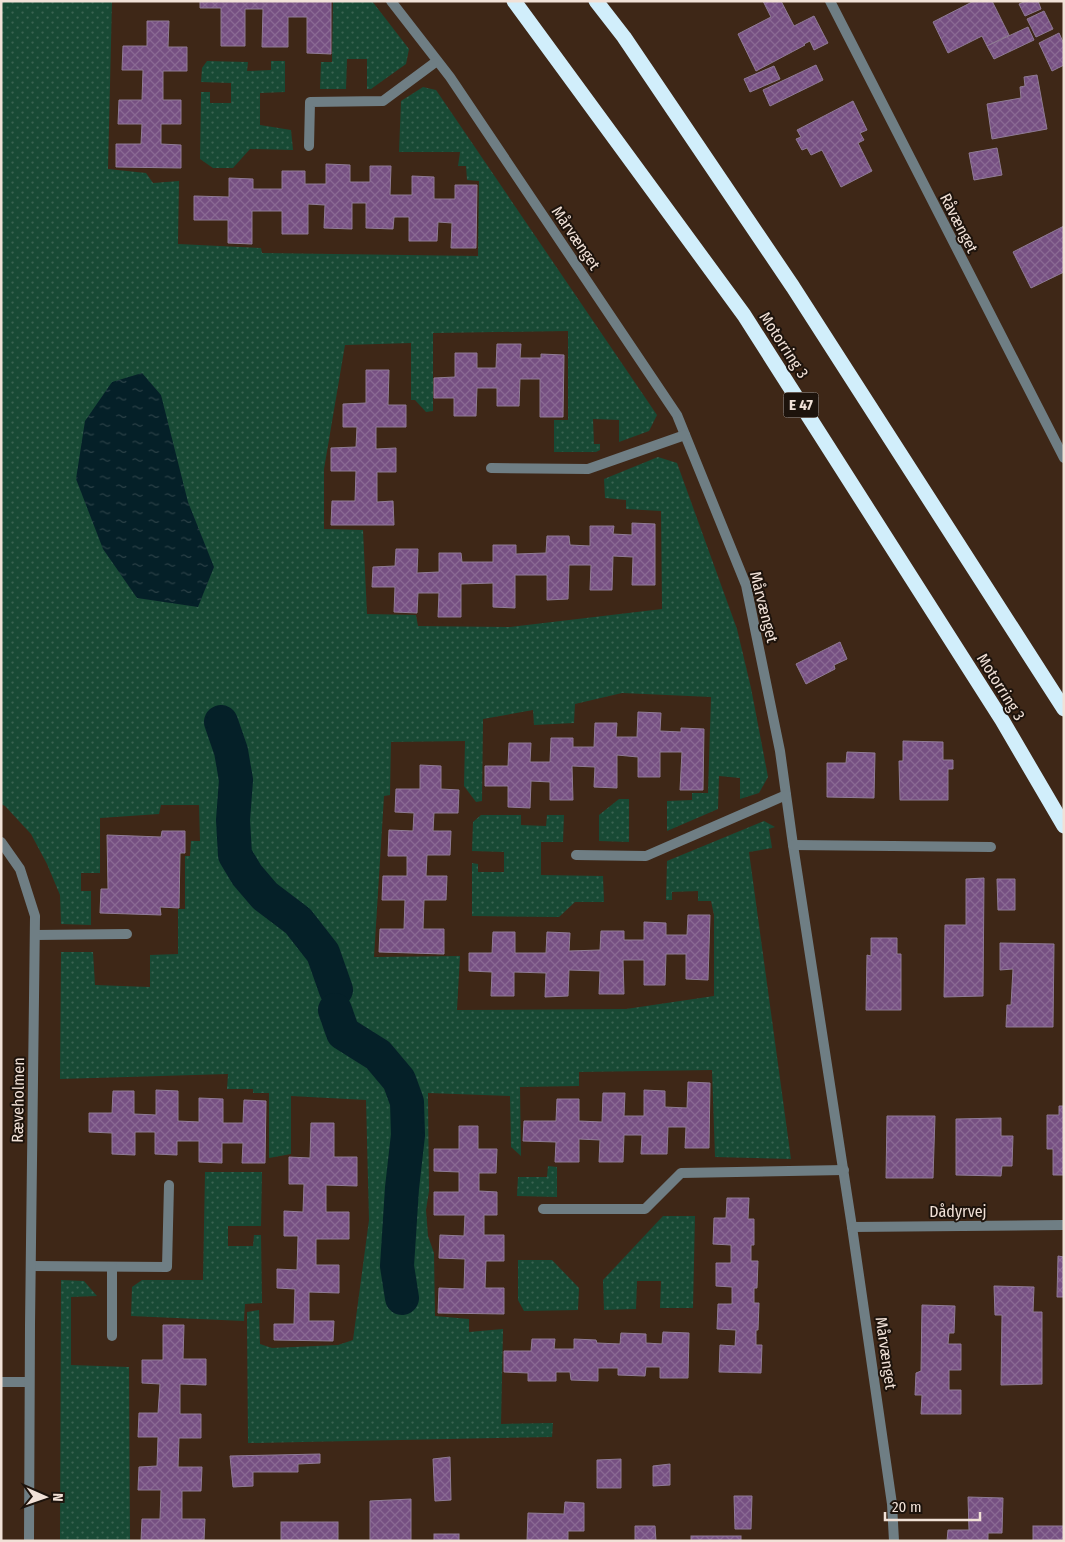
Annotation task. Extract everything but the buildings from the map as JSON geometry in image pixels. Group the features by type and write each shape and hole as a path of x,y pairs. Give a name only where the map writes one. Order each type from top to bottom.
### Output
{"highway":[{"name":"Motorring 3","path":"514,1 744,315 1002,720 1064,826"},
{"path":"596,1 624,37 793,287 1064,709"}],"street":[{"name":"Mårvænget","path":"391,1 455,85 677,415 746,585 780,751 844,1170 892,1504 894,1541"},
{"name":"Råvænget","path":"830,1 1064,458"},
{"path":"309,146 310,102 383,100 437,61"},
{"path":"491,468 588,469 685,435"},
{"path":"576,855 646,856 786,794"},
{"name":"Ræveholmen","path":"1,842 20,868 35,916 29,1382 30,1541"},
{"path":"793,844 991,847"},
{"path":"35,935 127,934"},
{"path":"543,1209 645,1210 681,1173 844,1170"},
{"path":"30,1266 167,1267 169,1185"},
{"name":"Dådyrvej","path":"852,1226 1064,1225"},
{"path":"112,1267 112,1336"},
{"path":"1,1382 29,1382"}],"green space":[{"path":"1,1 112,1 108,169 146,173 153,183 179,181 178,244 261,248 262,253 478,256 479,181 467,180 466,166 458,166 460,152 399,152 401,101 423,87 436,90 657,415 649,431 619,442 619,420 593,419 594,444 600,444 600,450 596,452 554,452 554,420 568,420 568,331 433,333 433,411 426,412 415,400 411,400 411,343 345,345 324,469 324,529 363,530 367,614 416,615 418,626 510,627 662,609 661,511 626,509 626,500 605,498 604,479 658,457 677,463 737,629 751,688 768,777 759,793 740,799 740,778 719,776 718,809 667,831 667,801 692,800 692,793 708,793 711,697 622,693 575,704 574,723 534,725 533,710 483,719 482,801 476,802 464,786 465,741 391,742 390,795 384,796 374,957 460,956 457,1010 626,1009 714,996 714,915 711,901 698,901 698,891 672,892 672,900 666,900 667,861 764,821 775,827 769,829 772,848 749,852 791,1159 715,1157 712,1070 579,1072 579,1086 520,1087 521,1156 511,1147 510,1096 428,1093 429,1191 426,1210 428,1236 434,1253 435,1316 469,1319 469,1332 503,1329 501,1424 553,1423 552,1437 248,1443 247,1312 259,1310 260,1344 272,1348 338,1345 353,1340 369,1220 366,1100 291,1096 291,1154 269,1158 269,1093 253,1093 253,1089 227,1089 228,1074 60,1079 61,952 93,952 95,985 150,987 150,955 178,954 178,909 185,909 185,856 190,856 191,841 200,841 199,805 161,805 159,814 100,818 100,873 81,873 81,891 91,891 91,925 61,924 60,895 47,864 31,834 1,804"},
{"path":"333,1 372,1 409,49 406,64 371,89 367,89 367,59 347,59 346,89 320,89 321,62 332,62"},
{"path":"207,61 248,62 247,71 271,70 271,61 285,61 285,92 260,93 260,125 291,130 293,150 250,149 233,168 213,168 200,159 201,92 210,92 210,103 231,103 231,83 201,82 202,68"},
{"path":"619,799 629,799 629,842 599,841 599,815"},
{"path":"481,815 521,815 521,825 546,826 547,815 564,815 563,842 541,842 541,875 603,876 604,902 575,902 559,917 472,916 472,863 478,864 478,872 504,872 504,852 472,851 473,822"},
{"path":"548,1166 557,1167 557,1197 517,1196 518,1177 547,1177"},
{"path":"205,1172 262,1172 261,1226 228,1226 228,1246 253,1246 254,1235 261,1235 262,1303 245,1304 244,1321 131,1316 132,1287 142,1280 203,1280"},
{"path":"663,1216 695,1216 693,1308 660,1308 661,1281 637,1281 636,1309 604,1310 603,1280"},
{"path":"518,1260 552,1260 579,1288 578,1310 524,1311 518,1300"},
{"path":"61,1280 84,1281 97,1296 71,1297 71,1365 129,1367 130,1541 60,1541"}],"water":[{"path":"142,373 161,395 188,502 214,567 198,607 137,598 103,549 76,479 85,421 112,382"}],"waterway":[{"path":"221,722 231,751 236,780 233,820 235,855 247,875 265,896 298,921 323,953 336,990"},
{"path":"335,1010 343,1033 378,1055 399,1080 407,1102 408,1135 402,1188 397,1266 402,1298"}]}
